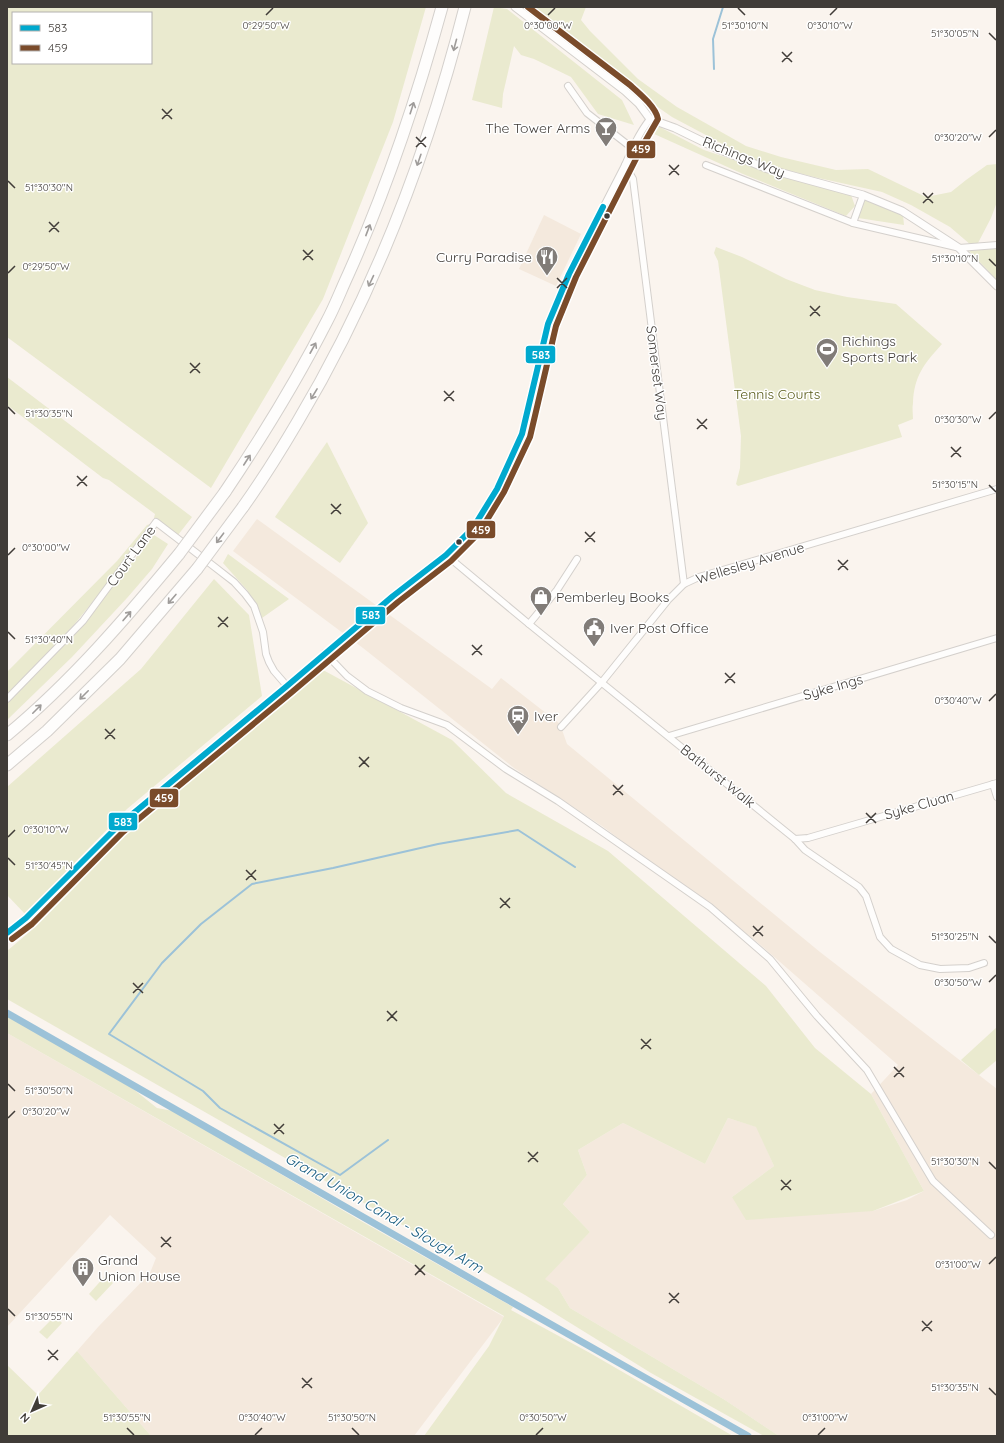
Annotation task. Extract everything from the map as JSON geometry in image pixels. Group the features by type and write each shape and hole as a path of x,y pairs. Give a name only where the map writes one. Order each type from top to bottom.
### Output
{"highway":[{"path":"7,735 30,716 102,644 179,554 225,492 249,456 298,375 328,320 356,258 402,138 442,7"},
{"path":"7,765 47,731 120,659 197,569 264,478 320,384 348,330 379,264 427,139 451,60 465,7"}],"street":[{"path":"7,933 26,918 118,826 393,596 446,555 473,528 497,489 522,434 548,324 569,274 625,165 632,148 650,119 639,104 625,91 515,7"},
{"path":"568,86 587,113 632,148"},
{"name":"Richings Way","path":"650,119 675,128 718,149 768,170 863,195 902,211 958,248 997,286"},
{"name":"Somerset Way","path":"625,165 633,179 684,584"},
{"name":"Richings Way","path":"706,165 853,223 958,248"},
{"path":"853,223 863,195"},
{"path":"958,248 997,244"},
{"name":"Wellesley Avenue","path":"561,727 602,682 668,600 684,584 699,577 997,489"},
{"name":"Court Lane","path":"7,699 83,621 156,522 234,582 245,594 254,606 261,625 266,654 269,662 274,671 287,686"},
{"name":"Bathurst Walk","path":"446,555 795,838 805,850 859,887 866,896 880,937 891,949 920,965 940,969 969,968 984,963"},
{"path":"530,624 557,590 577,559"},
{"name":"Syke Ings","path":"668,736 997,638"},
{"path":"326,653 347,676 367,691 401,708 447,725 506,769 558,801 710,907 770,959 817,1016 867,1070 933,1181 991,1235"},
{"path":"995,783 997,797"},
{"name":"Syke Cluan","path":"795,838 808,838 995,783"}],"shaded area":[{"path":"544,215 581,234 556,286 519,269"},
{"path":"257,519 492,689 501,678 560,724 567,744 820,952 997,1089 997,1436 779,1436 725,1400 570,1308 558,1288 544,1279 590,1232 563,1204 587,1175 578,1150 623,1123 705,1164 728,1118 757,1127 774,1166 732,1197 873,1211 907,1200 924,1191 871,1094 898,1065 757,942 602,826 514,768 363,648 233,551"},
{"path":"7,1033 504,1317 414,1436 151,1436 77,1351 150,1273 156,1258 110,1215 7,1327"}],"green space":[{"path":"7,7 426,7 393,122 323,299 211,488 7,337"},
{"path":"494,7 507,9 622,100 634,125 598,114 571,77 534,59 521,55 514,46 503,94 502,108 472,100"},
{"path":"527,7 586,7 581,20 638,79 677,107 746,146 781,157 836,170 868,169 926,197 951,192 987,165 997,164 997,202 991,218 978,243 971,245 950,227 911,205 882,192 768,165 743,155 672,117 639,94"},
{"path":"652,123 704,150 766,171 851,195 855,206 846,216 743,174 652,133"},
{"path":"864,200 903,215 904,225 858,218"},
{"name":"Richings Sports Park","path":"716,247 742,257 786,279 815,290 847,297 896,304 942,344 921,371 915,385 913,419 898,425 902,437 738,486 736,484 740,468 741,436 718,261 714,253"},
{"path":"997,248 997,280 967,249"},
{"path":"7,377 192,517 178,535 154,518 155,514 109,480 103,478 7,405"},
{"path":"327,442 368,523 340,563 275,517"},
{"path":"150,524 104,588 73,626 7,694 7,672 117,561 147,525"},
{"path":"154,535 168,544 152,569 72,657 7,720 7,702 63,644 119,579"},
{"path":"228,554 289,599 262,618 247,590 223,563"},
{"path":"214,579 249,615 262,696 127,809 25,914 7,895 7,787 141,669"},
{"path":"323,670 452,740 506,793 608,851 766,986 815,1048 871,1094 924,1191 873,1211 746,1220 732,1197 774,1166 756,1127 728,1118 705,1164 623,1123 578,1150 587,1175 563,1204 590,1232 545,1279 558,1288 570,1308 725,1400 779,1436 764,1436 651,1373 525,1295 7,999 7,951 33,929 117,838"},
{"path":"7,1016 132,1088 157,1108 173,1111 361,1221 513,1307 511,1310 590,1353 733,1436 424,1436 489,1346 504,1316 7,1033"},
{"path":"997,1027 997,1060 979,1075 961,1060"},
{"path":"105,1276 113,1283 96,1301 89,1294"},
{"path":"55,1316 62,1323 47,1339 39,1332"},
{"path":"77,1351 151,1436 7,1436 7,1365 38,1395"}],"waterway":[{"path":"714,69 713,39 723,7"},
{"path":"388,1140 340,1175 220,1108 203,1091 109,1034 162,963 201,924 252,884 333,868 438,844 518,830 575,867"},
{"name":"Grand Union Canal - Slough Arm","path":"7,1013 748,1436"}],"transit line":[{"name":"459","path":"12,939 32,924 123,832 398,602 451,561 479,533 504,492 530,437 556,326 576,277 643,145 658,119 657,114 651,105 630,85 528,7"},
{"name":"583","path":"7,933 26,918 118,826 393,596 446,555 473,528 497,489 522,434 548,324 569,274 603,207"}],"place":[{"name":"The Tower Arms","path":"606,148"},
{"name":"Curry Paradise","path":"547,276"},
{"name":"Richings Sports Park","path":"827,368"},
{"name":"Pemberley Books","path":"541,616"},
{"name":"Iver Post Office","path":"594,648"},
{"name":"Iver","path":"518,736"},
{"name":"Grand Union House","path":"83,1288"}],"park label":[{"name":"Tennis Courts","path":"777,394"}]}
